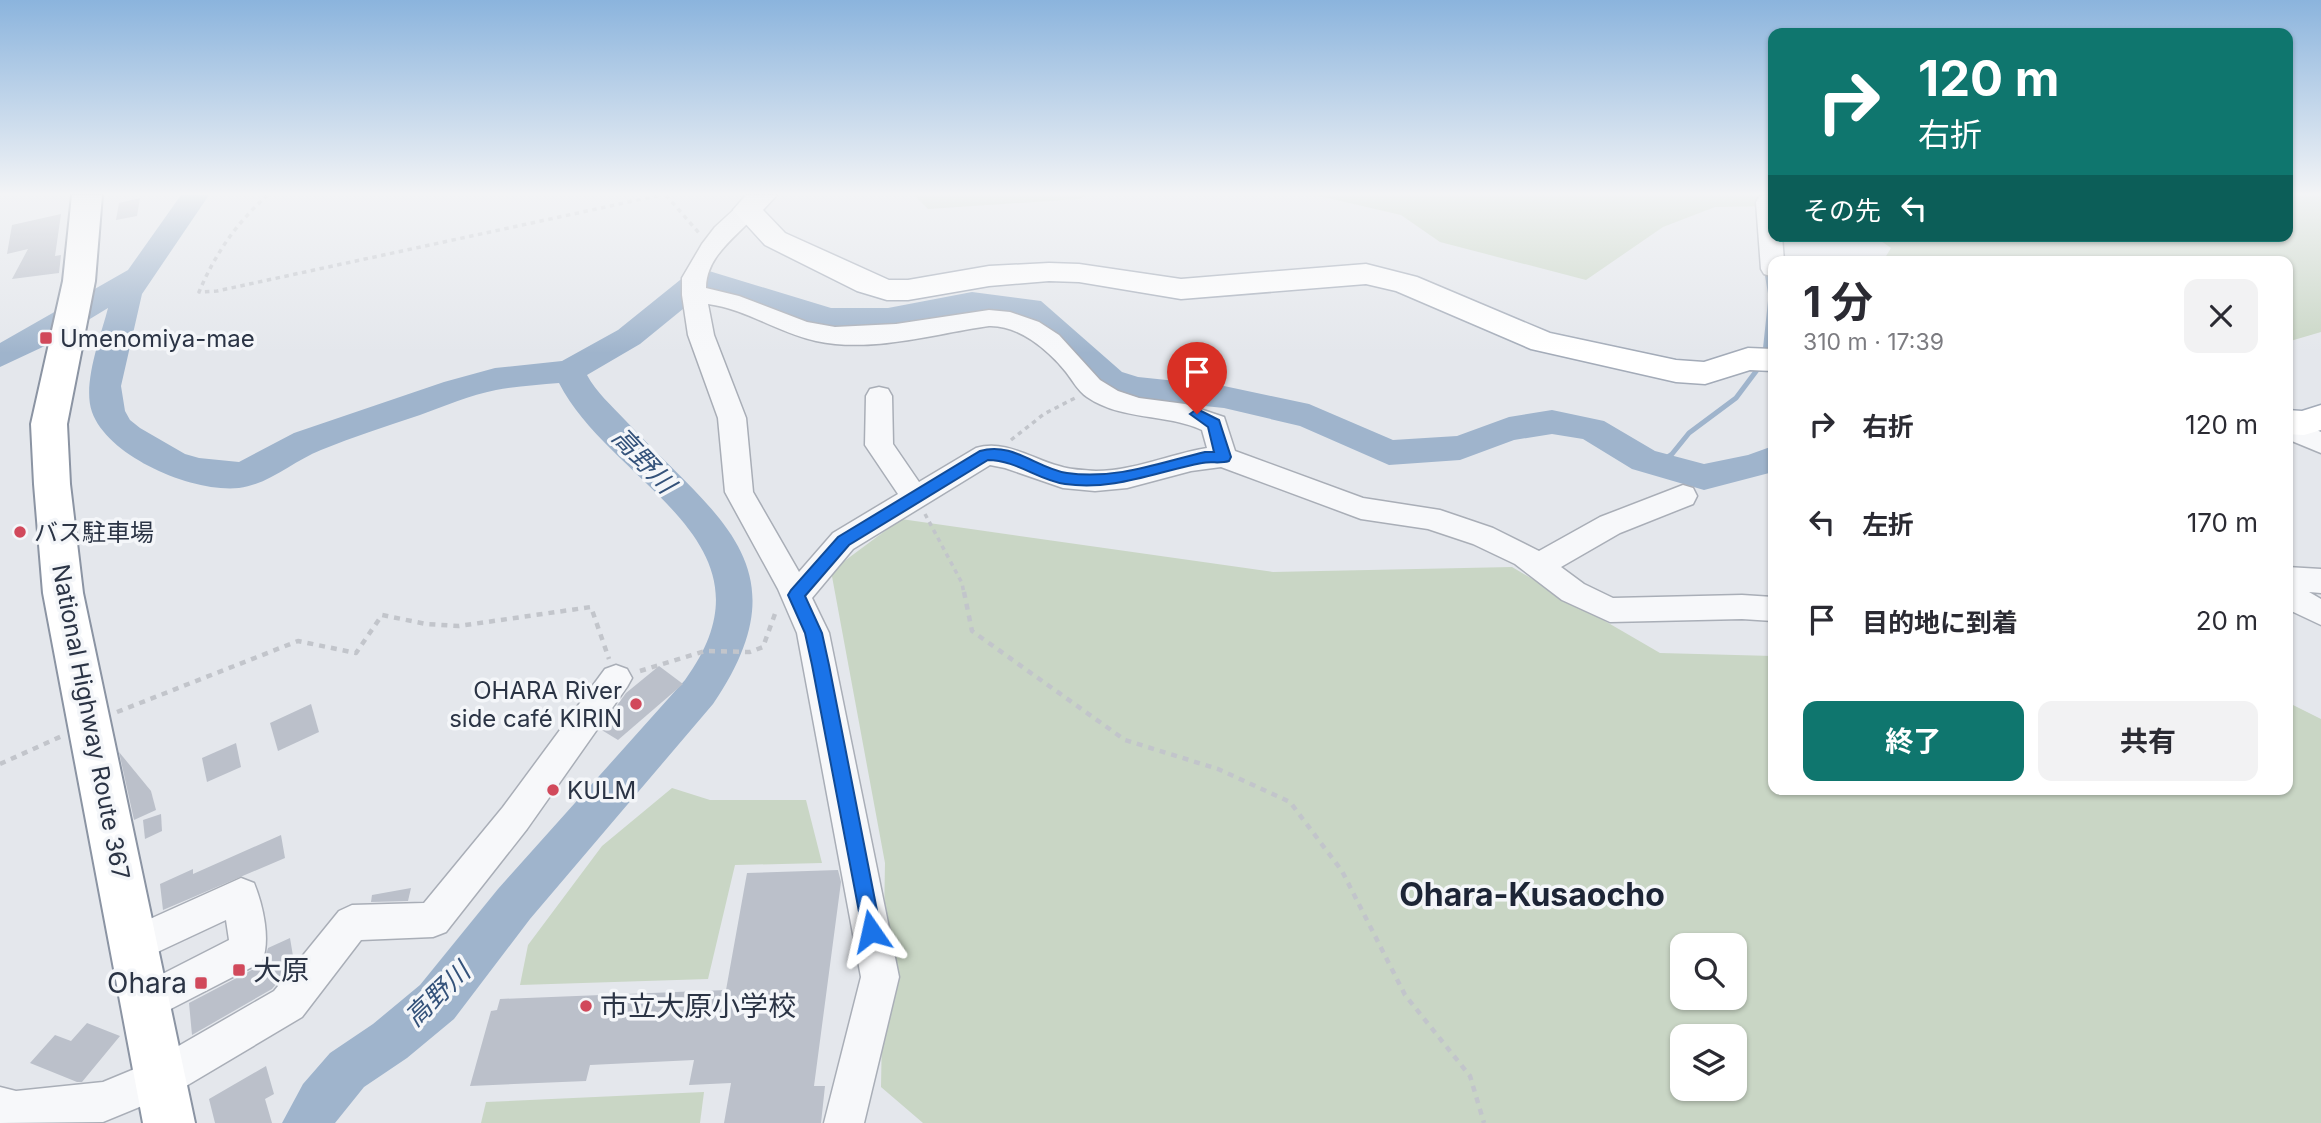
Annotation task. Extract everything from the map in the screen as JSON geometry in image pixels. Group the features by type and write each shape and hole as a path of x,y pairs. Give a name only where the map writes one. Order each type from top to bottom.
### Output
{"highway":[{"name":"National Highway Route 367","path":"83,247 79,281 49,424 51,484 63,593 166,1101"}],"main road":[{"path":"792,247 887,290 989,276 1049,272 1079,273 1181,289 1366,274 1406,284 1542,342 1676,372 1705,373 1748,359 1768,360"},
{"path":"2293,424 2321,417"}],"street":[{"path":"710,249 694,287 701,335 732,418 738,492 797,595 814,633 880,977 844,1123"},
{"path":"694,287 797,328 835,335 998,318 1023,325 1049,341 1093,389 1120,403 1143,409 1197,414 1214,424 1223,457"},
{"path":"879,396 879,445 915,497"},
{"path":"2293,427 2321,443"},
{"path":"797,595 843,541 986,454 1004,455 1063,478 1098,481 1129,477 1205,457 1223,457 1362,508 1430,518 1483,536 1525,556 1573,592 1610,610 1768,609"},
{"path":"1536,566 1610,525 1683,496"},
{"path":"2293,579 2321,580"},
{"path":"2293,598 2321,613"},
{"path":"0,1107 16,1111 103,1102 166,1101 288,1004 352,923 433,920 515,818 616,678"},
{"path":"134,945 241,895 249,949 146,1002"}],"path":[{"path":"221,247 210,263 199,292 230,288 419,247"},
{"path":"993,455 1044,414 1093,389"},
{"path":"915,497 962,583 972,631 1125,740 1218,769 1290,803 1342,871 1405,995 1470,1076 1483,1123"},
{"path":"0,764 89,723 298,641 356,653 382,615 441,626 503,621 556,609 590,607 616,678 705,651 750,652 763,647 777,609 797,595"}],"green space":[{"path":"1461,247 1633,247 1586,280"},
{"path":"2321,247 2321,332 2293,340 2293,256 1886,256 1891,248"},
{"path":"901,519 1273,572 1512,567 1660,653 1768,656 1768,795 2293,795 2293,705 2321,719 2321,1123 923,1123 881,1087 885,863 831,571"},
{"path":"672,788 710,800 806,800 822,863 735,865 708,979 520,985 528,945 602,846"},
{"path":"704,1092 700,1123 481,1123 486,1102"}],"building":[{"path":"8,247 56,247 55,256 61,255 59,273 12,279 28,249 7,254"},
{"name":"OHARA River side café KIRIN","path":"659,666 683,684 618,740 600,729 626,693"},
{"path":"311,704 319,732 278,751 270,723"},
{"path":"236,743 241,767 207,782 202,758"},
{"path":"119,752 151,791 156,810 134,820"},
{"path":"161,814 162,831 145,839 143,820"},
{"path":"281,835 285,858 163,910 160,884 193,869 193,874"},
{"path":"838,870 841,882 814,1086 825,1086 821,1123 724,1123 731,1083 689,1085 694,1060 590,1065 586,1081 470,1086 491,1011 497,1010 500,999 726,990 747,873"},
{"path":"411,888 408,901 371,902 372,895"},
{"path":"290,938 294,962 272,989 192,1035 189,1003 263,964 268,948"},
{"path":"87,1023 120,1036 82,1082 30,1063 55,1035 71,1041"},
{"path":"266,1066 274,1094 265,1099 272,1123 215,1123 209,1099"}],"waterway":[{"name":"高野川","path":"159,247 127,294 105,386 108,411 118,428 128,437 173,463 199,471 239,475 253,471 306,442 456,390 495,379 569,371"},
{"path":"1766,267 1768,279"},
{"path":"0,356 36,338 138,277"},
{"path":"569,371 629,337 696,283 709,281 830,318 888,318 972,302 1030,308 1111,380 1136,388 1224,397 1309,416 1389,453 1460,448 1509,429 1552,422 1592,429 1644,460 1704,477 1755,466 1768,460"},
{"path":"1765,353 1768,324"},
{"path":"1659,463 1672,454 1689,433 1736,398 1760,366"},
{"name":"高野川","path":"307,1123 320,1101 347,1070 390,1041 437,1002 514,904 699,692 717,664 730,630 733,578 728,562 711,531 688,503 636,453 579,390 569,371"}],"place":[{"name":"Umenomiya-mae","path":"46,338"},
{"name":"バス駐車場","path":"20,532"},
{"name":"OHARA River side café KIRIN","path":"636,704"},
{"name":"KULM","path":"553,790"},
{"name":"大原","path":"239,970"},
{"name":"Ohara","path":"201,983"},
{"name":"市立大原小学校","path":"586,1006"}],"district":[{"name":"Ohara-Kusaocho","path":"1532,894"}],"route":[{"path":"871,931 814,633 797,595 843,541 986,454 1004,455 1063,478 1098,481 1129,477 1205,457 1223,457 1214,424 1197,414"}]}
